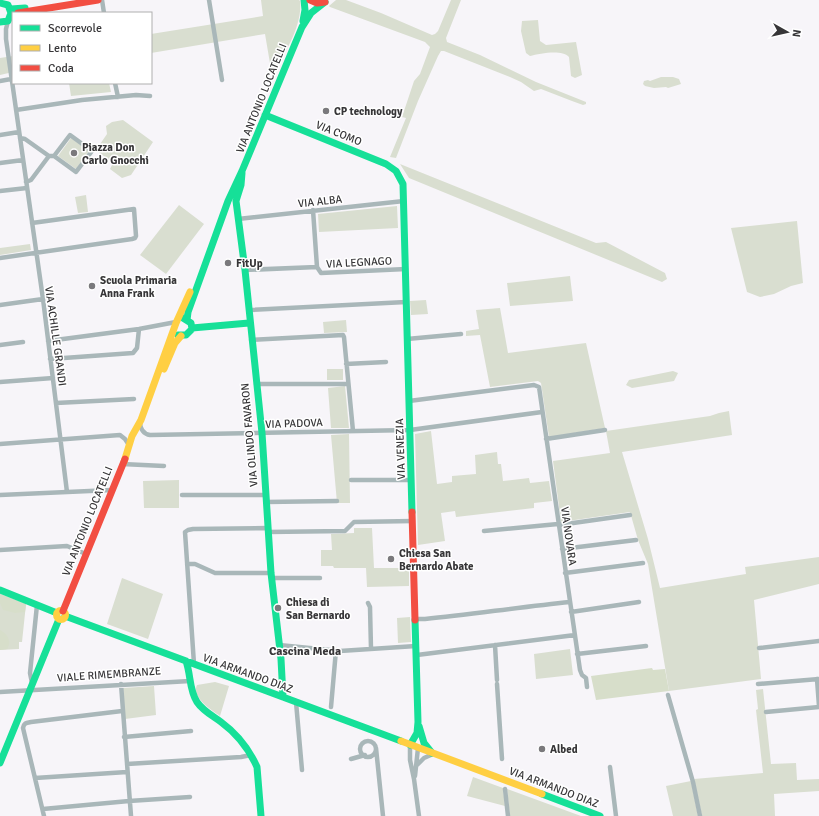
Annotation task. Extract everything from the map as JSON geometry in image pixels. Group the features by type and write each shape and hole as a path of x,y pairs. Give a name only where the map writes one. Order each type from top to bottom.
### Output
{"street":[{"path":"24,12 76,0"},
{"path":"24,12 98,0"},
{"path":"102,0 104,12"},
{"path":"209,0 222,80"},
{"name":"VIA ANTONIO LOCATELLI","path":"302,27 305,10 304,0"},
{"path":"310,0 317,2 327,1"},
{"name":"VIA ANTONIO LOCATELLI","path":"187,320 188,312 228,201 241,174 302,27 311,13 327,1"},
{"path":"0,3 8,5 11,15 0,23"},
{"name":"VIA ACHILLE GRANDI","path":"11,15 6,29 6,39 12,79"},
{"name":"VIA ACHILLE GRANDI","path":"0,23 6,39"},
{"path":"0,81 12,79"},
{"name":"VIA ACHILLE GRANDI","path":"13,84 43,299 67,492"},
{"path":"116,84 118,97"},
{"path":"16,110 141,94 150,96"},
{"name":"VIA COMO","path":"265,115 386,164 400,176"},
{"path":"0,135 19,132"},
{"path":"20,138 25,139 51,156 76,172 92,151 70,134 51,156 31,180 26,182"},
{"path":"0,163 23,160"},
{"name":"VIA OLINDO FAVARON","path":"241,174 241,185 236,201 245,270 251,340 262,433 271,576 281,659 283,697"},
{"name":"VIA VENEZIA","path":"400,176 403,184 404,201 417,655 418,722 417,733 410,745"},
{"path":"0,191 27,188"},
{"name":"VIA ALBA","path":"238,219 404,201"},
{"path":"0,258 135,238 136,233 134,209 32,223"},
{"path":"313,210 317,267"},
{"name":"VIA ANTONIO LOCATELLI","path":"0,763 123,463 134,440 175,325 200,269 209,254"},
{"name":"VIA LEGNAGO","path":"245,270 317,267 321,273 406,269"},
{"path":"0,305 43,299"},
{"path":"249,310 406,302"},
{"path":"48,341 164,325 175,325 181,319 187,320 191,323 192,328 190,333 181,336 178,335 175,325"},
{"path":"192,328 250,322"},
{"path":"50,359 133,353 137,348 139,329"},
{"path":"407,339 461,334"},
{"path":"251,340 342,335 344,337 352,431"},
{"name":"VIA ANTONIO LOCATELLI","path":"150,396 175,343 181,336"},
{"path":"0,345 23,342"},
{"path":"346,364 386,362"},
{"path":"0,382 53,378"},
{"path":"256,384 348,387"},
{"name":"VIA NOVARA","path":"409,401 534,385 538,386 577,654 580,670 582,675 586,678 587,687"},
{"path":"56,403 134,399"},
{"name":"VIA PADOVA","path":"140,421 143,431 150,435 410,430 542,412"},
{"name":"VIA ANTONIO LOCATELLI","path":"123,463 128,445 140,421"},
{"path":"546,439 605,430"},
{"path":"0,444 120,435 125,439 128,445"},
{"path":"123,463 164,466"},
{"path":"351,480 411,480"},
{"path":"0,495 112,490"},
{"path":"182,495 337,501"},
{"path":"484,531 630,515"},
{"path":"190,681 197,666 193,650 185,532 188,530 345,531 354,522 413,521"},
{"path":"562,549 636,540"},
{"path":"0,550 66,546 86,554"},
{"path":"565,573 643,563"},
{"path":"187,564 195,564 215,573 320,578"},
{"name":"VIA ARMANDO DIAZ","path":"0,590 61,615 78,620 186,662 600,816"},
{"path":"416,619 570,602"},
{"path":"571,612 639,602"},
{"path":"368,603 370,607 371,648"},
{"path":"31,688 30,673 38,605"},
{"path":"417,655 574,635"},
{"path":"759,648 819,641"},
{"path":"279,645 333,650 416,646"},
{"path":"495,645 502,759"},
{"path":"577,654 646,646"},
{"path":"193,650 190,659 186,662 189,671 192,693 203,709 225,726 251,754 257,767 261,816"},
{"path":"331,707 333,650"},
{"path":"758,684 818,679 819,706 766,712"},
{"name":"VIALE RIMEMBRANZE","path":"0,692 31,688 190,681"},
{"path":"121,684 131,816"},
{"path":"668,694 693,782 700,816"},
{"path":"296,702 302,770"},
{"path":"44,816 23,728 25,723 122,712"},
{"name":"VIA VENEZIA","path":"418,722 424,743 433,754"},
{"path":"124,737 191,731"},
{"name":"VIA VENEZIA","path":"418,748 421,734"},
{"path":"365,755 360,749 364,742 372,742 376,748 383,816"},
{"path":"410,745 410,760 419,816"},
{"path":"351,759 365,755 372,755 376,748"},
{"path":"414,779 418,748"},
{"path":"127,764 241,757 251,754"},
{"path":"416,766 421,760 433,754"},
{"path":"610,768 616,816"},
{"path":"35,778 127,772"},
{"path":"505,789 508,816"},
{"path":"43,809 190,797"}],"shaded area":[{"path":"261,0 300,1 299,20 296,30 272,75 265,34 152,53 152,34 263,16"},
{"path":"336,0 346,0 432,35 438,31 451,0 461,0 446,38 447,42 480,55 536,82 586,102 586,104 583,105 541,89 534,91 521,82 510,77 441,51 418,101 396,158 390,157 406,118 402,117 414,81 420,74 430,47 425,42 329,6"},
{"path":"538,20 540,41 546,45 576,42 582,75 575,78 571,76 569,57 561,53 530,56 526,53 521,31 522,21"},
{"path":"12,56 12,72 0,75 0,58"},
{"path":"661,77 673,77 679,79 681,84 668,88 654,88 643,84 644,81 650,81"},
{"path":"69,84 109,84 111,92 71,96"},
{"path":"123,120 153,142 131,175 122,178 110,169 113,163 96,150 107,134 106,126 112,122"},
{"path":"71,138 89,151 76,169 58,156"},
{"path":"400,164 596,243 606,242 665,273 667,279 662,282 409,178"},
{"path":"86,195 88,212 78,213 75,197"},
{"path":"179,205 204,224 166,274 140,255"},
{"path":"397,206 398,228 319,232 318,214"},
{"path":"797,221 803,283 791,286 774,294 760,297 747,292 731,228"},
{"path":"30,244 31,250 0,255 0,248"},
{"path":"570,276 573,301 510,306 507,283"},
{"path":"426,300 428,314 411,315 410,301"},
{"path":"500,308 508,353 586,343 605,428 549,437 541,383 538,381 490,387 480,335 466,336 466,331 479,329 476,310"},
{"path":"346,320 347,332 324,333 323,322"},
{"path":"327,369 343,369 343,380 327,380"},
{"path":"673,371 678,373 674,381 632,388 626,385 629,380"},
{"path":"345,386 349,428 331,428 328,388"},
{"path":"729,411 732,435 622,452 648,539 660,588 746,574 745,567 819,557 819,584 754,600 761,679 669,691 648,564 638,540 630,512 561,522 553,461 610,453 606,431 710,416"},
{"path":"431,431 437,484 452,482 452,476 476,474 475,455 497,452 498,464 501,464 503,481 529,478 530,483 549,481 552,501 534,503 534,508 456,517 455,511 441,513 445,541 418,545 415,434"},
{"path":"349,434 350,503 337,503 331,435"},
{"path":"179,480 179,508 144,508 143,481"},
{"path":"354,528 372,528 374,568 409,568 409,586 367,587 366,568 334,568 333,566 321,566 321,550 332,550 331,534 354,533"},
{"path":"122,578 163,594 148,639 107,624"},
{"path":"0,594 26,604 22,642 19,642 19,649 0,650"},
{"path":"410,617 411,642 398,643 397,618"},
{"path":"570,649 573,675 536,679 534,654"},
{"path":"215,682 229,686 220,716 203,703 196,690 197,685"},
{"path":"154,686 156,715 125,719 123,688"},
{"path":"763,689 771,764 796,763 797,780 819,779 819,791 774,794 775,816 702,816 694,779 763,773 756,710 758,709 756,690"},
{"path":"473,777 503,788 505,806 467,796"},
{"path":"691,781 698,816 673,816 666,786"},
{"path":"507,789 581,816 510,816"}],"green space":[{"path":"0,594 26,604 25,612 15,613 3,610 0,603"},
{"path":"0,630 8,638 9,644 7,649 0,650"},
{"path":"652,668 653,670 665,669 669,691 596,700 591,676"}],"traffic: fast":[{"path":"303,21 305,10 304,0"},
{"path":"187,320 188,312 228,201 302,27 311,13 325,2"},
{"path":"0,3 8,5 11,13 8,21 0,22"},
{"path":"11,9 25,8"},
{"path":"265,115 386,164 396,171 403,184 412,512"},
{"path":"242,173 241,185 236,201 245,270 262,433 271,573 281,659 283,697"},
{"path":"178,335 186,335 192,329 191,323 183,318"},
{"path":"192,328 249,323"},
{"path":"0,590 57,613"},
{"path":"65,616 401,741"},
{"path":"0,763 59,619"},
{"path":"410,745 417,733 418,722 415,620"},
{"path":"186,661 191,687 194,697 199,705 227,726 237,736 257,767 261,816"},
{"path":"419,726 424,743 432,753"},
{"path":"542,794 600,816"}],"traffic: slow":[{"path":"124,462 132,436 141,420 176,323 190,292"},
{"path":"164,369 175,343 181,336"},
{"path":"59,611 63,611 65,615 63,619 59,619 57,617 57,613 59,611"},
{"path":"401,741 542,794"}],"traffic: jam":[{"path":"24,12 98,0"},
{"path":"310,0 317,3 325,2"},
{"path":"63,611 125,459"},
{"path":"412,512 415,620"}],"place":[{"name":"CP technology","path":"326,111"},
{"name":"Piazza Don Carlo Gnocchi","path":"74,153"},
{"name":"FitUp","path":"228,263"},
{"name":"Scuola Primaria Anna Frank","path":"92,286"},
{"name":"Chiesa San Bernardo Abate","path":"391,559"},
{"name":"Chiesa di San Bernardo","path":"278,608"},
{"name":"Albed","path":"542,749"}],"district":[{"name":"Cascina Meda","path":"305,651"}]}
